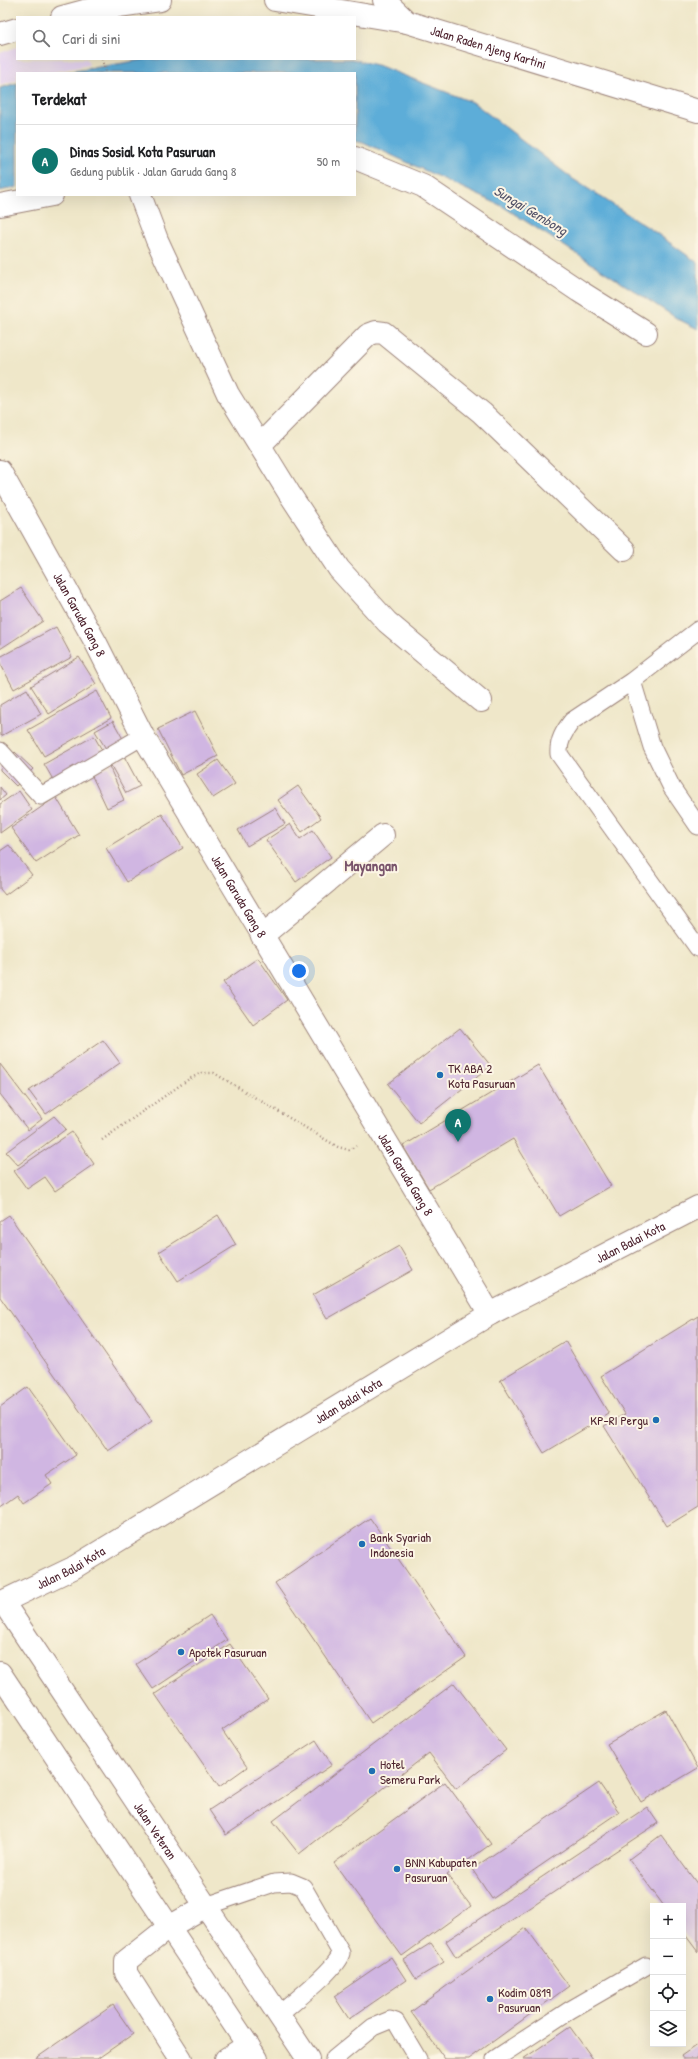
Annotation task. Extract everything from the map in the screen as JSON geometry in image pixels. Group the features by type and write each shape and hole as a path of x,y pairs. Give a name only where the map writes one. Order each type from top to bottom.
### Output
{"main road":[{"path":"66,16 84,11 160,0"},
{"name":"Jalan Raden Ajeng Kartini","path":"275,0 407,22 698,111"},
{"path":"384,0 407,22"},
{"path":"0,34 16,29"},
{"path":"356,158 424,186 579,291 646,333"},
{"path":"0,205 47,196"},
{"path":"140,196 157,240 228,394 289,493 339,569 388,622 481,701"},
{"path":"260,445 368,334 376,332 384,333 482,413 624,550"},
{"name":"Jalan Garuda Gang 8","path":"0,471 96,644 143,736 490,1314"},
{"path":"262,936 383,835"},
{"name":"Jalan Balai Kota","path":"1,1601 73,1568 490,1314 698,1206"},
{"name":"Jalan Veteran","path":"1,1601 308,2059"},
{"path":"0,1673 253,2052 226,2059"},
{"path":"181,2059 126,1973 124,1966 126,1961 169,1927 206,1906"}],"lane":[{"path":"698,630 632,681 572,722 566,729 558,745 559,754 698,948"},
{"path":"632,681 652,747 672,788 691,803 698,826"},
{"path":"0,751 42,796 143,736"},
{"path":"206,1906 274,1883 291,1882 303,1887 341,1953 336,1963 279,2015"},
{"path":"495,2059 570,2010 646,1966"},
{"path":"334,2059 373,2027 390,2020 396,2022 418,2059"}],"path":[{"path":"102,60 106,72"},
{"path":"102,1140 189,1078 202,1073 214,1073 344,1150 349,1150 381,1134"}],"shaded area":[{"path":"16,47 16,60 87,60 89,65 53,72 16,72 16,80 0,85 0,53"}],"water":[{"name":"Sungai Gembong","path":"141,60 356,60 380,66 474,103 573,179 652,230 698,263 698,329 678,319 502,206 363,142 356,140 356,72 69,72"},
{"path":"16,83 16,187 0,191 0,88"}],"building":[{"path":"21,588 43,621 0,649 0,601"},
{"path":"56,627 72,657 14,689 0,663 0,657"},
{"path":"79,657 96,684 49,714 31,686"},
{"path":"27,689 41,714 1,736 0,705"},
{"path":"97,691 111,718 44,756 28,730"},
{"path":"195,711 218,756 181,775 158,729"},
{"path":"113,721 127,746 110,755 95,731"},
{"path":"94,736 107,759 55,783 44,764"},
{"path":"15,752 33,769 16,786 0,770 0,768"},
{"path":"124,756 140,786 126,793 110,764"},
{"path":"218,760 235,784 213,798 197,774"},
{"path":"109,766 124,800 107,808 91,774"},
{"path":"298,786 321,818 302,832 278,800"},
{"path":"0,787 6,795 0,800"},
{"path":"19,791 32,810 0,833 0,804"},
{"path":"56,797 79,835 36,863 11,828"},
{"path":"275,808 285,824 247,846 238,830"},
{"path":"162,814 183,848 127,882 106,848"},
{"path":"290,824 300,839 313,830 331,857 296,882 266,840"},
{"path":"9,845 32,875 5,895 0,889 0,851"},
{"path":"258,958 287,1000 253,1025 223,982"},
{"name":"TK ABA 2 Kota Pasuruan","path":"460,1028 491,1066 419,1123 388,1084"},
{"path":"103,1040 120,1063 46,1114 29,1091"},
{"path":"0,1064 42,1119 28,1130 0,1094"},
{"path":"538,1065 611,1186 559,1216 513,1139 429,1189 403,1146"},
{"path":"54,1116 66,1129 18,1165 6,1152"},
{"path":"72,1132 94,1164 55,1191 45,1177 27,1189 14,1171"},
{"path":"9,1215 152,1421 108,1451 0,1297 0,1221"},
{"path":"218,1215 236,1245 178,1281 159,1252"},
{"path":"399,1246 413,1270 327,1319 313,1295"},
{"name":"KP-RI Pergu","path":"698,1316 698,1507 667,1526 604,1426 625,1414 601,1376"},
{"path":"565,1341 609,1414 544,1453 500,1380"},
{"path":"28,1387 76,1455 46,1475 52,1484 24,1503 18,1494 0,1507 0,1407"},
{"path":"370,1518 466,1657 371,1723 275,1583"},
{"name":"Apotek Pasuruan","path":"210,1615 227,1640 153,1689 136,1664"},
{"path":"230,1644 268,1699 222,1730 247,1767 219,1787 155,1694"},
{"name":"Hotel Semeru Park","path":"454,1683 506,1750 456,1789 429,1753 299,1854 273,1821"},
{"path":"666,1710 698,1768 641,1802 607,1744"},
{"path":"316,1740 332,1765 226,1835 209,1810"},
{"name":"BNN Kabupaten Pasuruan","path":"445,1782 491,1844 447,1875 471,1906 402,1956 334,1863"},
{"name":"BNN Kabupaten Pasuruan","path":"599,1783 619,1812 492,1899 472,1869"},
{"path":"647,1807 658,1823 456,1957 446,1941"},
{"path":"661,1835 698,1885 698,1952 686,1936 686,1903 662,1903 629,1859"},
{"name":"Kodim 0819 Pasuruan","path":"526,1928 569,1986 469,2059 445,2059 411,2012"},
{"path":"431,1943 444,1962 416,1979 404,1960"},
{"path":"391,1957 406,1980 349,2019 334,1996"},
{"path":"113,2005 133,2034 97,2059 35,2059"},
{"name":"Kodim 0819 Pasuruan","path":"570,2027 593,2059 523,2059"},
{"path":"698,2044 698,2059 683,2059 681,2056"}],"place":[{"name":"TK ABA 2 Kota Pasuruan","path":"440,1075"},
{"name":"Dinas Sosial Kota Pasuruan","path":"458,1142"},
{"name":"KP-RI Pergu","path":"656,1420"},
{"name":"Bank Syariah Indonesia","path":"362,1544"},
{"name":"Apotek Pasuruan","path":"181,1652"},
{"name":"Hotel Semeru Park","path":"372,1771"},
{"name":"BNN Kabupaten Pasuruan","path":"397,1869"},
{"name":"Kodim 0819 Pasuruan","path":"490,1999"}],"district":[{"name":"Mayangan","path":"371,865"}]}
